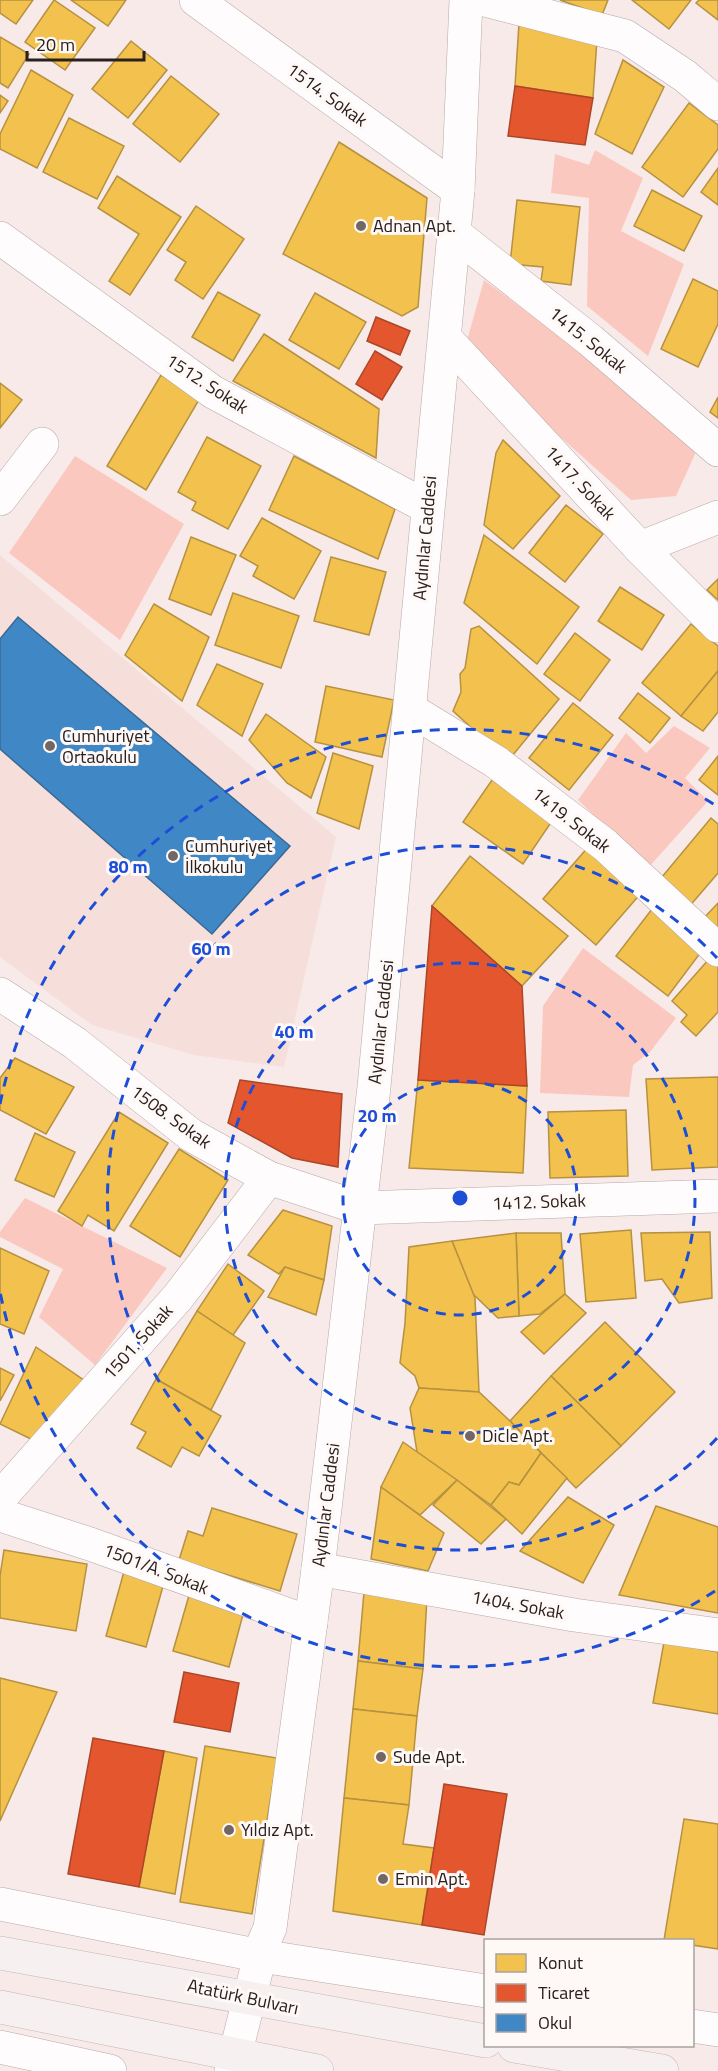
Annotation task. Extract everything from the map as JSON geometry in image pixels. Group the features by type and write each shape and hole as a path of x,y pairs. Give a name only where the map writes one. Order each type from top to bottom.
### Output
{"main road":[{"name":"Atatürk Bulvarı","path":"0,1953 175,1983 248,2000 484,2041"},
{"path":"0,2007 233,2063 317,2071"},
{"path":"520,2047 662,2071"}],"street":[{"name":"1514. Sokak","path":"196,0 458,190"},
{"name":"Aydınlar Caddesi","path":"233,2063 248,2000 270,1928 318,1569 374,1087 458,190 466,0"},
{"path":"485,0 625,36 685,76 718,104"},
{"name":"1415. Sokak","path":"454,233 590,340 718,450"},
{"name":"1512. Sokak","path":"0,237 213,392 428,507"},
{"name":"1417. Sokak","path":"445,338 640,548 718,626"},
{"path":"0,499 42,444"},
{"path":"640,548 718,517"},
{"name":"1419. Sokak","path":"411,710 496,762 605,845 718,950"},
{"name":"1508. Sokak","path":"0,994 75,1043 190,1135 269,1178 360,1208"},
{"name":"1501. Sokak","path":"1,1499 178,1297 269,1178"},
{"name":"1412. Sokak","path":"360,1208 718,1196"},
{"name":"1501/A. Sokak","path":"1,1499 90,1544 205,1588 311,1623"},
{"name":"1404. Sokak","path":"318,1569 574,1615 718,1635"},
{"path":"0,1904 261,1956 484,1991"},
{"path":"694,2026 718,2030"},
{"path":"0,2047 110,2071"}],"shaded area":[{"path":"595,150 643,178 621,231 684,264 648,356 587,306 589,198 551,193 555,154 589,165"},
{"path":"484,280 701,441 676,496 631,500 464,351"},
{"path":"75,456 184,524 120,640 9,553"},
{"name":"Cumhuriyet İlkokulu","path":"0,555 336,837 284,1067 194,1055 92,1025 0,957"},
{"path":"674,726 710,748 685,778 708,801 648,868 578,800 626,733 646,753"},
{"path":"583,948 676,1018 650,1052 633,1065 629,1097 540,1093 543,1006"},
{"path":"25,1198 167,1268 95,1365 39,1317 63,1269 0,1237 0,1232"}],"building: Konut":[{"path":"0,0 33,0 16,24 0,13"},
{"path":"54,0 95,28 65,70 25,42"},
{"path":"71,0 126,0 108,26"},
{"path":"560,0 608,0 602,15"},
{"path":"632,0 691,0 669,29"},
{"path":"699,0 718,0 718,20 696,3"},
{"path":"519,23 597,39 593,98 515,86"},
{"path":"0,37 29,54 8,88 0,83"},
{"path":"131,41 167,70 128,118 92,89"},
{"path":"623,60 664,87 632,154 595,134"},
{"path":"31,70 73,95 37,168 0,149 0,134"},
{"path":"171,76 219,114 180,162 133,124"},
{"path":"0,95 8,101 0,113"},
{"path":"689,103 718,125 718,149 683,197 642,167"},
{"path":"69,118 124,146 97,199 43,172"},
{"name":"Adnan Apt.","path":"339,142 427,198 418,307 402,316 283,254"},
{"path":"718,168 718,205 701,192"},
{"path":"117,176 181,217 130,295 109,281 139,234 98,208"},
{"path":"652,190 702,216 684,251 634,226"},
{"path":"517,200 580,207 571,285 541,281 543,267 510,264"},
{"path":"196,206 244,239 203,299 175,280 186,262 167,250"},
{"path":"693,279 718,291 718,324 698,367 661,349"},
{"path":"218,292 260,315 233,361 192,337"},
{"path":"315,293 366,322 339,369 289,340"},
{"path":"264,334 379,409 376,458 233,381"},
{"path":"161,375 200,398 146,490 107,466"},
{"path":"0,383 22,400 0,428"},
{"path":"718,397 718,418 710,412"},
{"path":"207,437 261,466 228,529 192,510 196,502 178,492"},
{"path":"503,440 560,496 513,549 484,525 496,453"},
{"path":"294,456 395,509 378,559 269,510"},
{"path":"566,505 603,534 565,582 529,553"},
{"path":"262,518 321,551 294,599 253,576 258,566 240,556"},
{"path":"484,535 579,607 537,664 464,603"},
{"path":"191,537 236,555 211,615 169,599"},
{"path":"331,557 386,572 369,635 314,621"},
{"path":"718,579 718,600 707,590"},
{"path":"620,587 664,615 642,650 598,621"},
{"path":"233,593 299,616 281,668 215,645"},
{"path":"154,604 209,637 182,701 125,655"},
{"path":"691,624 718,646 718,671 681,716 642,683"},
{"path":"479,626 559,699 508,761 453,711 461,692 460,674 465,668 471,629"},
{"path":"575,633 610,660 580,701 544,674"},
{"path":"217,664 263,684 242,736 197,705"},
{"path":"718,671 718,712 703,731 681,716"},
{"path":"326,686 394,700 382,757 315,742"},
{"path":"638,693 670,718 650,743 619,718"},
{"path":"573,703 613,735 569,790 529,758"},
{"path":"266,714 326,757 311,798 287,783 249,740"},
{"path":"333,753 373,766 359,829 317,813"},
{"path":"718,756 718,795 699,780"},
{"path":"492,780 552,821 523,864 463,822"},
{"path":"711,818 718,824 718,873 688,908 657,883"},
{"path":"589,846 642,892 596,945 543,899"},
{"path":"470,856 568,936 522,986 432,906"},
{"path":"718,903 718,935 702,920"},
{"path":"652,909 704,948 668,996 616,956"},
{"path":"709,959 718,967 718,1012 696,1036 681,1022 687,1015 672,1001"},
{"path":"15,1058 74,1087 46,1134 0,1110 0,1078"},
{"path":"718,1077 718,1167 652,1170 646,1079"},
{"path":"418,1080 527,1086 523,1173 409,1168"},
{"path":"626,1110 628,1176 550,1178 548,1112"},
{"path":"119,1112 168,1143 114,1231 88,1215 82,1226 58,1211"},
{"path":"35,1133 75,1152 54,1197 15,1180"},
{"path":"179,1149 228,1180 180,1257 130,1226"},
{"path":"283,1210 332,1226 324,1280 285,1267 279,1274 248,1255"},
{"path":"631,1230 636,1298 586,1302 580,1234"},
{"path":"710,1232 712,1298 679,1303 662,1279 645,1281 641,1233"},
{"path":"516,1233 561,1233 565,1294 540,1314 519,1316"},
{"path":"516,1233 519,1316 498,1318 473,1294 452,1241"},
{"path":"452,1241 475,1298 479,1392 419,1388 415,1376 400,1363 405,1323 409,1247"},
{"path":"0,1248 49,1271 24,1334 0,1324"},
{"path":"228,1264 264,1291 233,1335 197,1311"},
{"path":"285,1267 324,1280 316,1315 268,1297"},
{"path":"565,1294 586,1313 544,1354 521,1332"},
{"path":"197,1311 245,1343 211,1410 156,1379"},
{"path":"605,1322 675,1392 621,1446 551,1376"},
{"path":"36,1347 88,1383 35,1441 0,1424"},
{"path":"0,1368 14,1375 0,1401"},
{"path":"551,1376 621,1446 576,1488 510,1421"},
{"path":"156,1379 221,1416 199,1456 182,1447 171,1467 137,1448 146,1432 131,1424"},
{"name":"Dicle Apt.","path":"419,1388 479,1392 510,1421 541,1453 519,1485 509,1482 491,1505 417,1452 410,1408"},
{"path":"403,1442 457,1480 420,1515 381,1487"},
{"path":"541,1453 567,1478 522,1534 491,1505 509,1482 519,1485"},
{"path":"457,1480 506,1519 481,1544 433,1505"},
{"path":"381,1487 444,1533 428,1571 371,1559"},
{"path":"568,1497 614,1525 583,1583 520,1551"},
{"path":"656,1506 718,1527 718,1613 619,1595"},
{"path":"212,1508 297,1534 280,1591 179,1560 188,1531 203,1536"},
{"path":"4,1550 87,1564 76,1631 0,1618 0,1576"},
{"path":"125,1568 165,1579 146,1647 106,1636"},
{"path":"190,1592 245,1607 229,1667 173,1651"},
{"path":"364,1592 427,1597 423,1669 358,1661"},
{"path":"664,1642 718,1652 718,1714 653,1703"},
{"path":"358,1661 423,1669 417,1716 353,1709"},
{"path":"0,1678 57,1692 0,1821"},
{"name":"Sude Apt.","path":"353,1709 417,1716 409,1805 344,1798"},
{"name":"Yıldız Apt.","path":"205,1746 277,1758 252,1914 180,1902"},
{"path":"164,1751 197,1758 175,1894 139,1887"},
{"name":"Emin Apt.","path":"344,1798 409,1805 403,1844 434,1848 422,1925 333,1911"},
{"path":"684,1819 718,1824 718,1949 694,1945 694,1939 664,1939"}],"building: Ticaret":[{"path":"515,86 593,98 585,145 508,136"},
{"path":"376,317 410,331 400,355 367,341"},
{"path":"375,351 402,367 382,400 356,384"},
{"path":"432,906 522,986 527,1086 418,1080"},
{"path":"240,1080 342,1094 338,1167 292,1158 228,1123"},
{"path":"184,1672 239,1683 230,1732 174,1722"},
{"path":"93,1738 164,1751 139,1887 68,1874"},
{"path":"444,1784 507,1794 484,1935 422,1925"}],"building: Okul":[{"path":"18,617 290,846 212,934 0,749 0,639"}],"place":[{"name":"Adnan Apt.","path":"361,226"},
{"name":"Cumhuriyet Ortaokulu","path":"50,746"},
{"name":"Cumhuriyet İlkokulu","path":"173,856"},
{"name":"Dicle Apt.","path":"470,1436"},
{"name":"Sude Apt.","path":"381,1757"},
{"name":"Yıldız Apt.","path":"229,1830"},
{"name":"Emin Apt.","path":"383,1879"}]}
